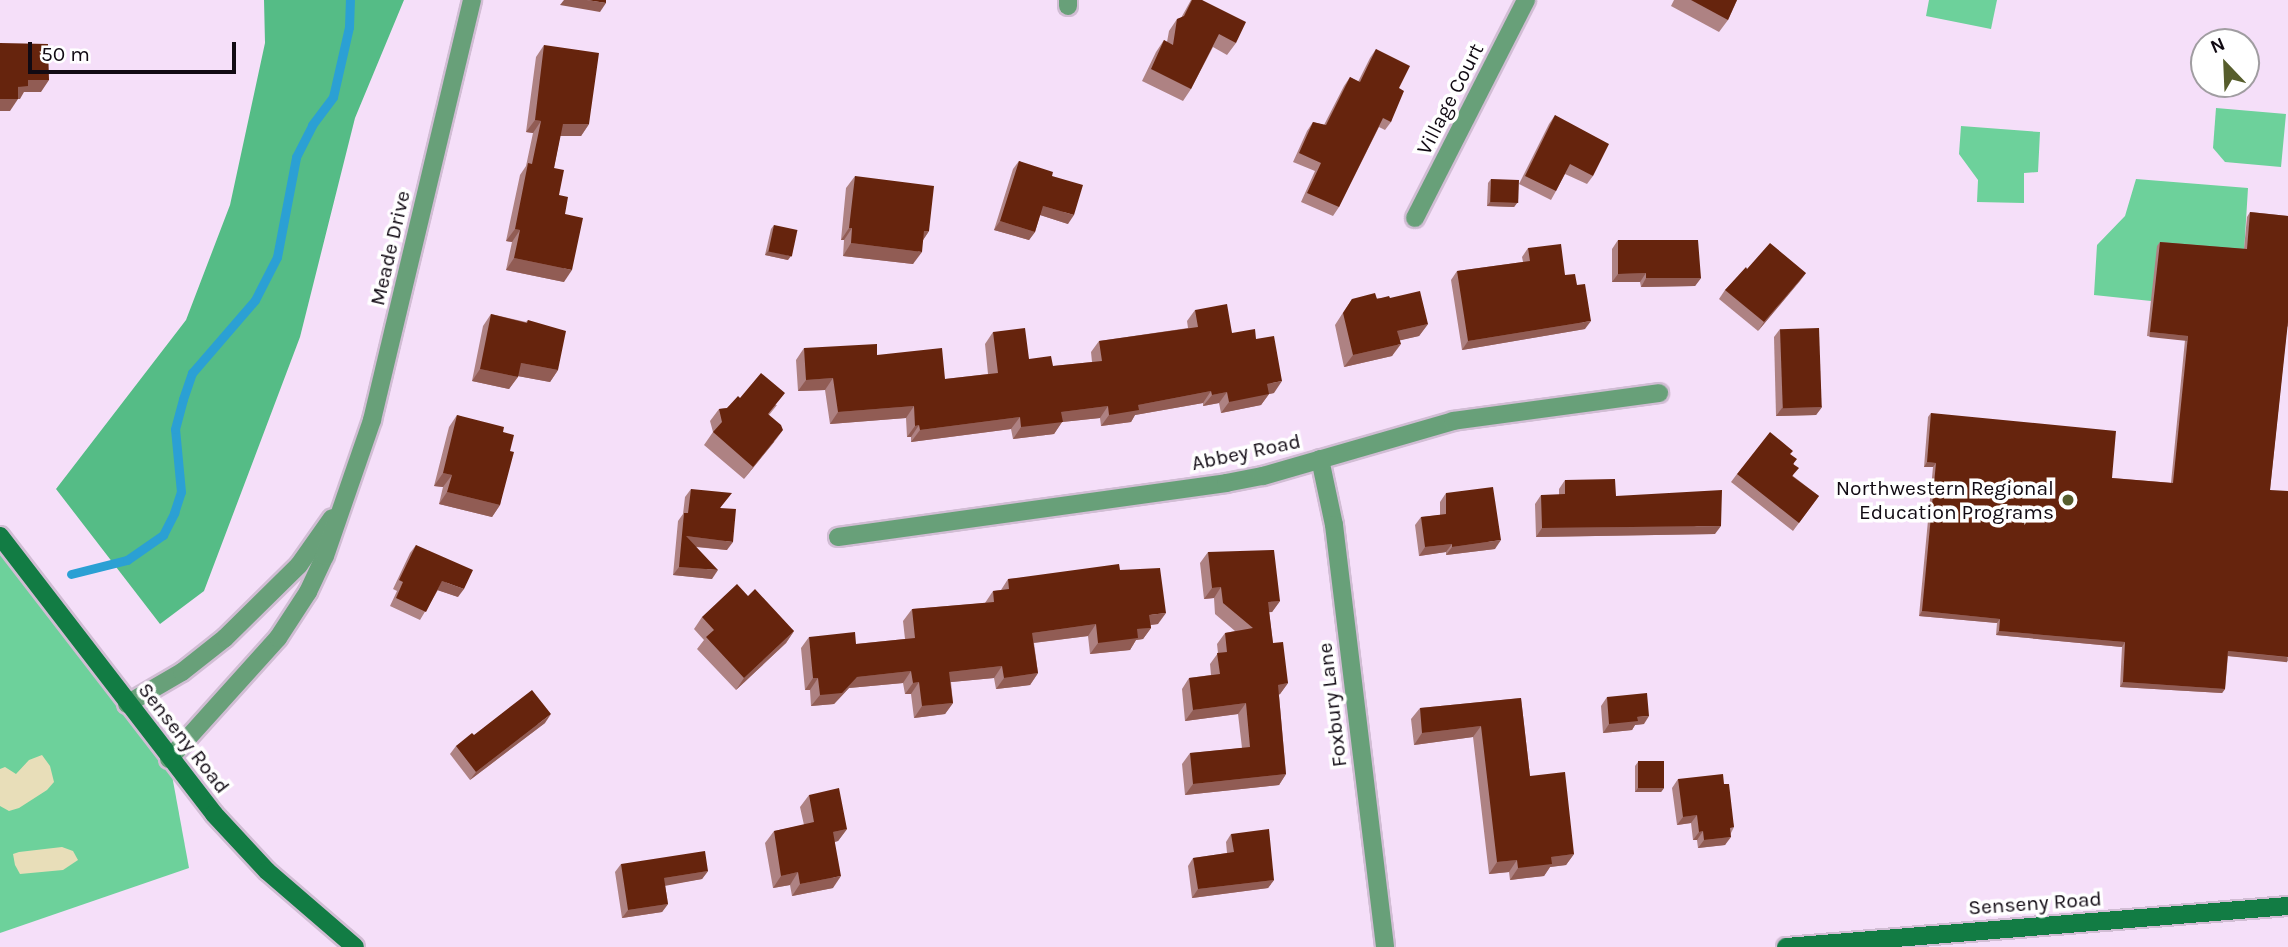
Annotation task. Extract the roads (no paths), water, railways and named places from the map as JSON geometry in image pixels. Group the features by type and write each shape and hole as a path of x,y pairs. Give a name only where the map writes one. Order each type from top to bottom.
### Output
{"main road":[{"name":"Senseny Road","path":"0,536 169,759 267,870 355,947"},
{"name":"Senseny Road","path":"1786,947 1950,940 2288,906"}],"street":[{"name":"Meade Drive","path":"169,759 278,638 308,592 325,556 372,420 472,0"},
{"name":"Village Court","path":"1415,218 1526,0"},
{"name":"Abbey Road","path":"838,537 1226,483 1453,421 1659,393"},
{"name":"Foxbury Lane","path":"1320,459 1334,525 1385,947"},
{"name":"Meade Drive","path":"127,704 182,672 266,600 299,565 342,503"}],"waterway":[{"path":"71,574 127,560 163,535 174,513 181,492 175,429 183,399 192,373 255,300 277,257 296,157 312,125 333,97 349,27 350,0"}],"place":[{"name":"Northwestern Regional Education Programs","path":"2068,500"}]}
